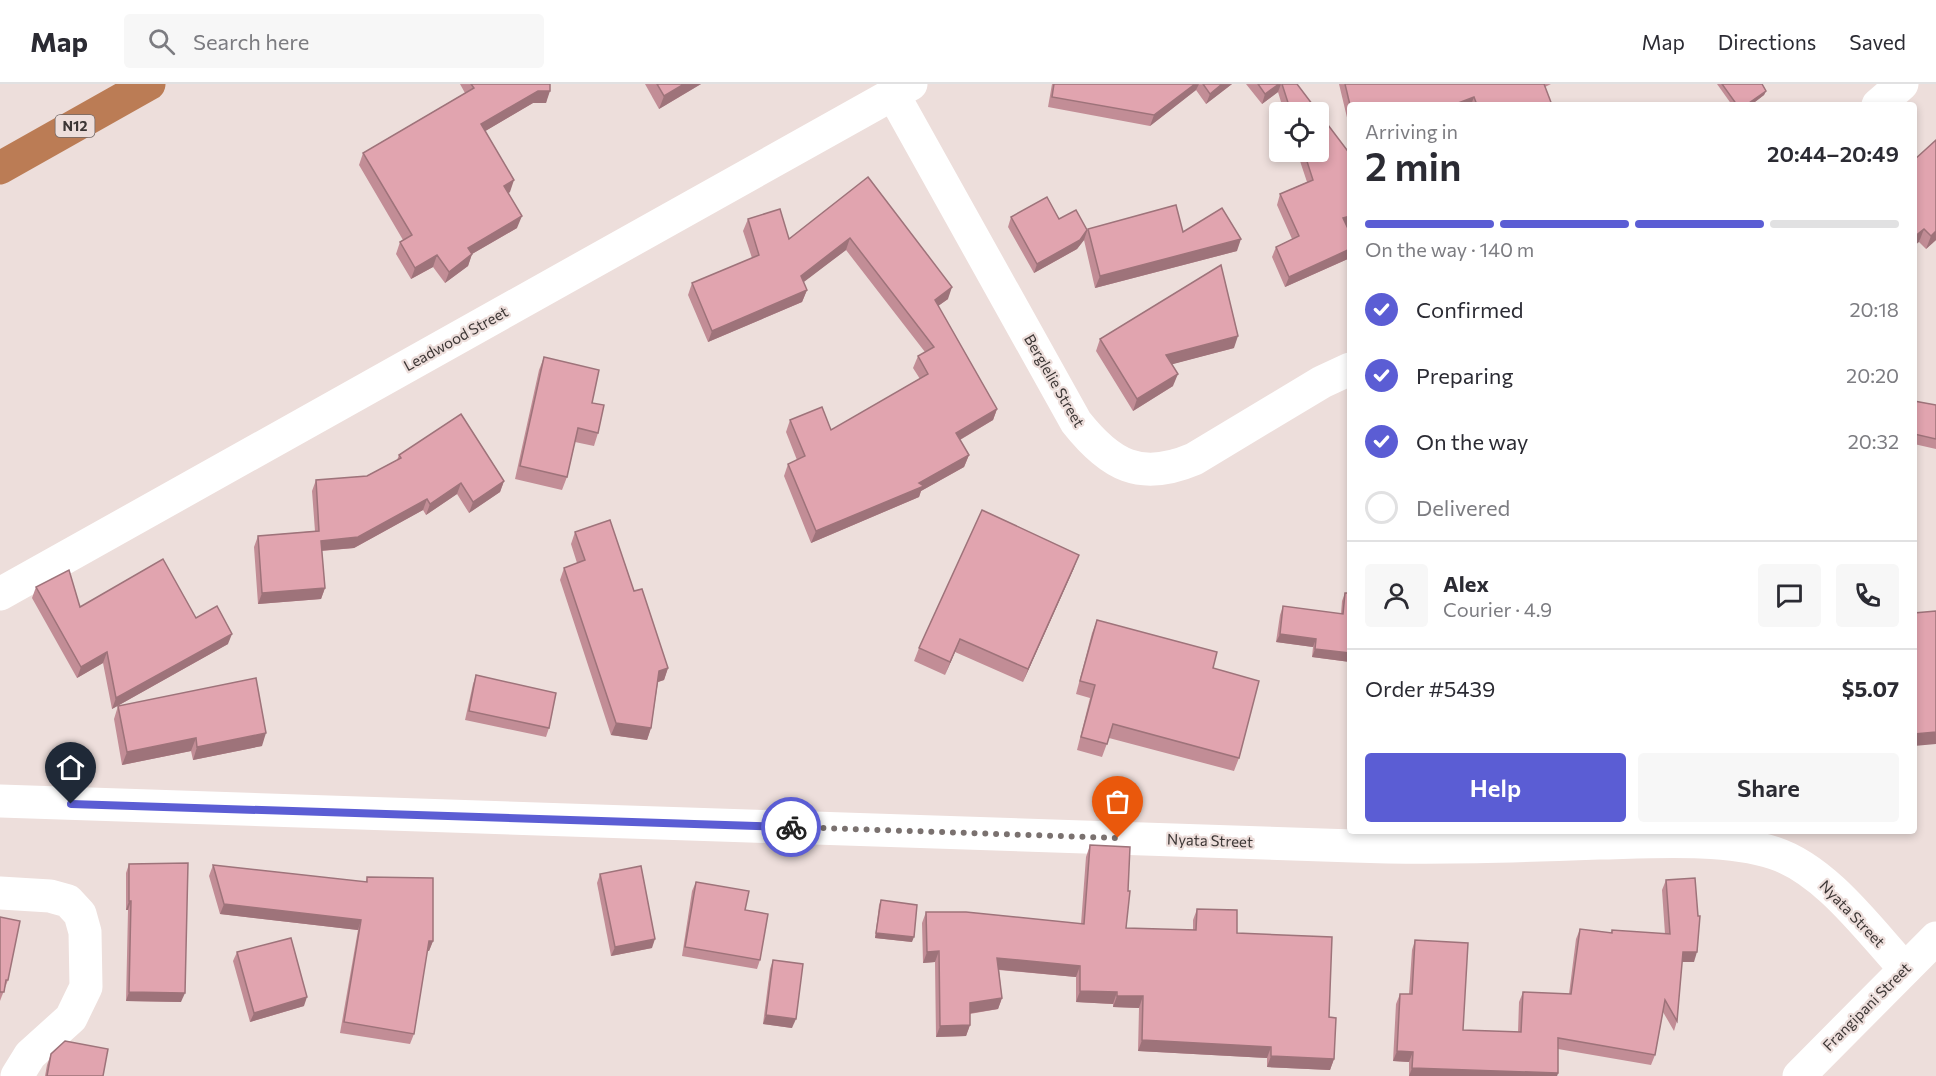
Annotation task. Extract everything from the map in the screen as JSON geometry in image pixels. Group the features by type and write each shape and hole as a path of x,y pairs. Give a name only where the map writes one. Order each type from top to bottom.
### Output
{"highway":[{"name":"N12","path":"0,168 149,84"}],"street":[{"path":"1881,102 1902,84"},
{"name":"Berglelie Street","path":"902,89 1076,422 1108,457 1129,467 1150,470 1175,468 1194,459 1322,382 1347,370"},
{"name":"Leadwood Street","path":"0,594 902,89"},
{"name":"Nyata Street","path":"0,801 1404,848 1650,842 1732,846 1775,853 1804,867 1831,889 1905,969"},
{"path":"0,893 50,896 68,902 80,914 85,932 86,987 71,1018 30,1055 17,1076"},
{"name":"Frangipani Street","path":"1799,1076 1936,938"}],"building":[{"path":"471,84 550,84 550,91 538,91 481,124 514,180 504,186 522,216 468,248 472,254 449,272 437,255 415,268 400,242 412,235 363,153 474,88"},
{"path":"657,84 684,84 664,96"},
{"path":"1054,84 1195,84 1154,115 1052,97"},
{"path":"1203,84 1222,84 1210,94"},
{"path":"1258,84 1279,84 1265,94"},
{"path":"1282,84 1297,84 1311,102 1288,102"},
{"path":"1345,84 1544,84 1551,102 1476,102 1474,97 1461,102 1349,102"},
{"path":"1722,84 1762,84 1766,91 1750,102 1735,102"},
{"path":"1329,126 1347,150 1347,217 1343,218 1347,227 1347,250 1289,277 1276,247 1299,236 1280,194 1313,180 1307,162 1329,162"},
{"path":"1936,140 1936,231 1931,236 1924,229 1917,235 1917,157"},
{"path":"868,177 952,287 935,300 997,409 956,433 969,455 919,483 924,486 816,531 788,464 805,456 790,420 822,407 831,430 928,374 918,356 934,347 850,238 801,276 807,290 712,331 692,283 759,255 748,219 780,209 789,239"},
{"path":"1047,197 1059,219 1076,210 1087,230 1080,240 1037,264 1011,217"},
{"path":"1176,205 1183,232 1222,208 1241,239 1100,276 1088,229"},
{"path":"1221,265 1238,336 1166,355 1178,374 1137,399 1100,339"},
{"path":"544,357 599,370 592,403 604,405 598,433 578,428 567,477 520,466"},
{"path":"1917,402 1936,405 1936,439 1917,435"},
{"path":"461,414 504,481 473,502 461,483 430,504 427,499 358,537 321,541 325,588 262,593 258,536 319,531 316,480 367,476 401,458 399,455"},
{"path":"982,510 1079,555 1028,669 960,639 950,662 919,648"},
{"path":"610,520 634,591 642,589 668,668 659,671 651,728 616,723 564,568 585,560 575,532"},
{"path":"163,559 196,618 217,606 232,634 116,698 107,652 81,667 36,587 69,570 80,607"},
{"path":"1345,593 1347,593 1347,653 1315,649 1316,639 1280,634 1283,606 1343,614"},
{"path":"1936,611 1936,732 1917,734 1917,613"},
{"path":"1097,620 1217,652 1213,668 1259,681 1239,758 1113,724 1107,744 1081,737 1095,685 1080,681"},
{"path":"476,675 556,693 549,728 469,711"},
{"path":"256,678 266,733 197,747 196,738 127,752 118,706"},
{"path":"1090,845 1130,847 1128,891 1130,891 1126,928 1196,930 1197,909 1237,910 1237,933 1332,937 1329,1017 1336,1018 1334,1059 1271,1056 1271,1047 1142,1040 1143,996 1117,996 1117,992 1080,991 1080,966 997,958 1002,998 970,1003 970,1025 940,1026 939,951 927,952 926,912 966,912 1084,924"},
{"path":"188,863 185,993 129,992 131,901 129,901 129,864"},
{"path":"213,865 367,882 367,877 433,878 433,941 429,941 414,1034 344,1022 361,920 224,904"},
{"path":"641,866 655,939 615,947 600,874"},
{"path":"1695,878 1698,916 1700,916 1697,952 1683,952 1677,1021 1665,1000 1655,1055 1558,1038 1558,1073 1412,1068 1413,1052 1397,1051 1400,994 1412,994 1415,940 1468,943 1463,1030 1521,1032 1523,992 1571,994 1580,929 1612,933 1612,930 1670,934 1666,880"},
{"path":"696,882 749,891 745,910 768,914 760,960 685,947"},
{"path":"881,900 917,905 914,937 876,933"},
{"path":"0,917 20,921 4,992 0,992"},
{"path":"291,938 307,997 254,1013 237,952"},
{"path":"773,960 803,964 796,1019 766,1015"},
{"path":"65,1041 108,1049 103,1076 47,1076 51,1054"}],"way so far":[{"path":"791,827 1118,838"}],"route":[{"path":"71,804 791,827"}]}
